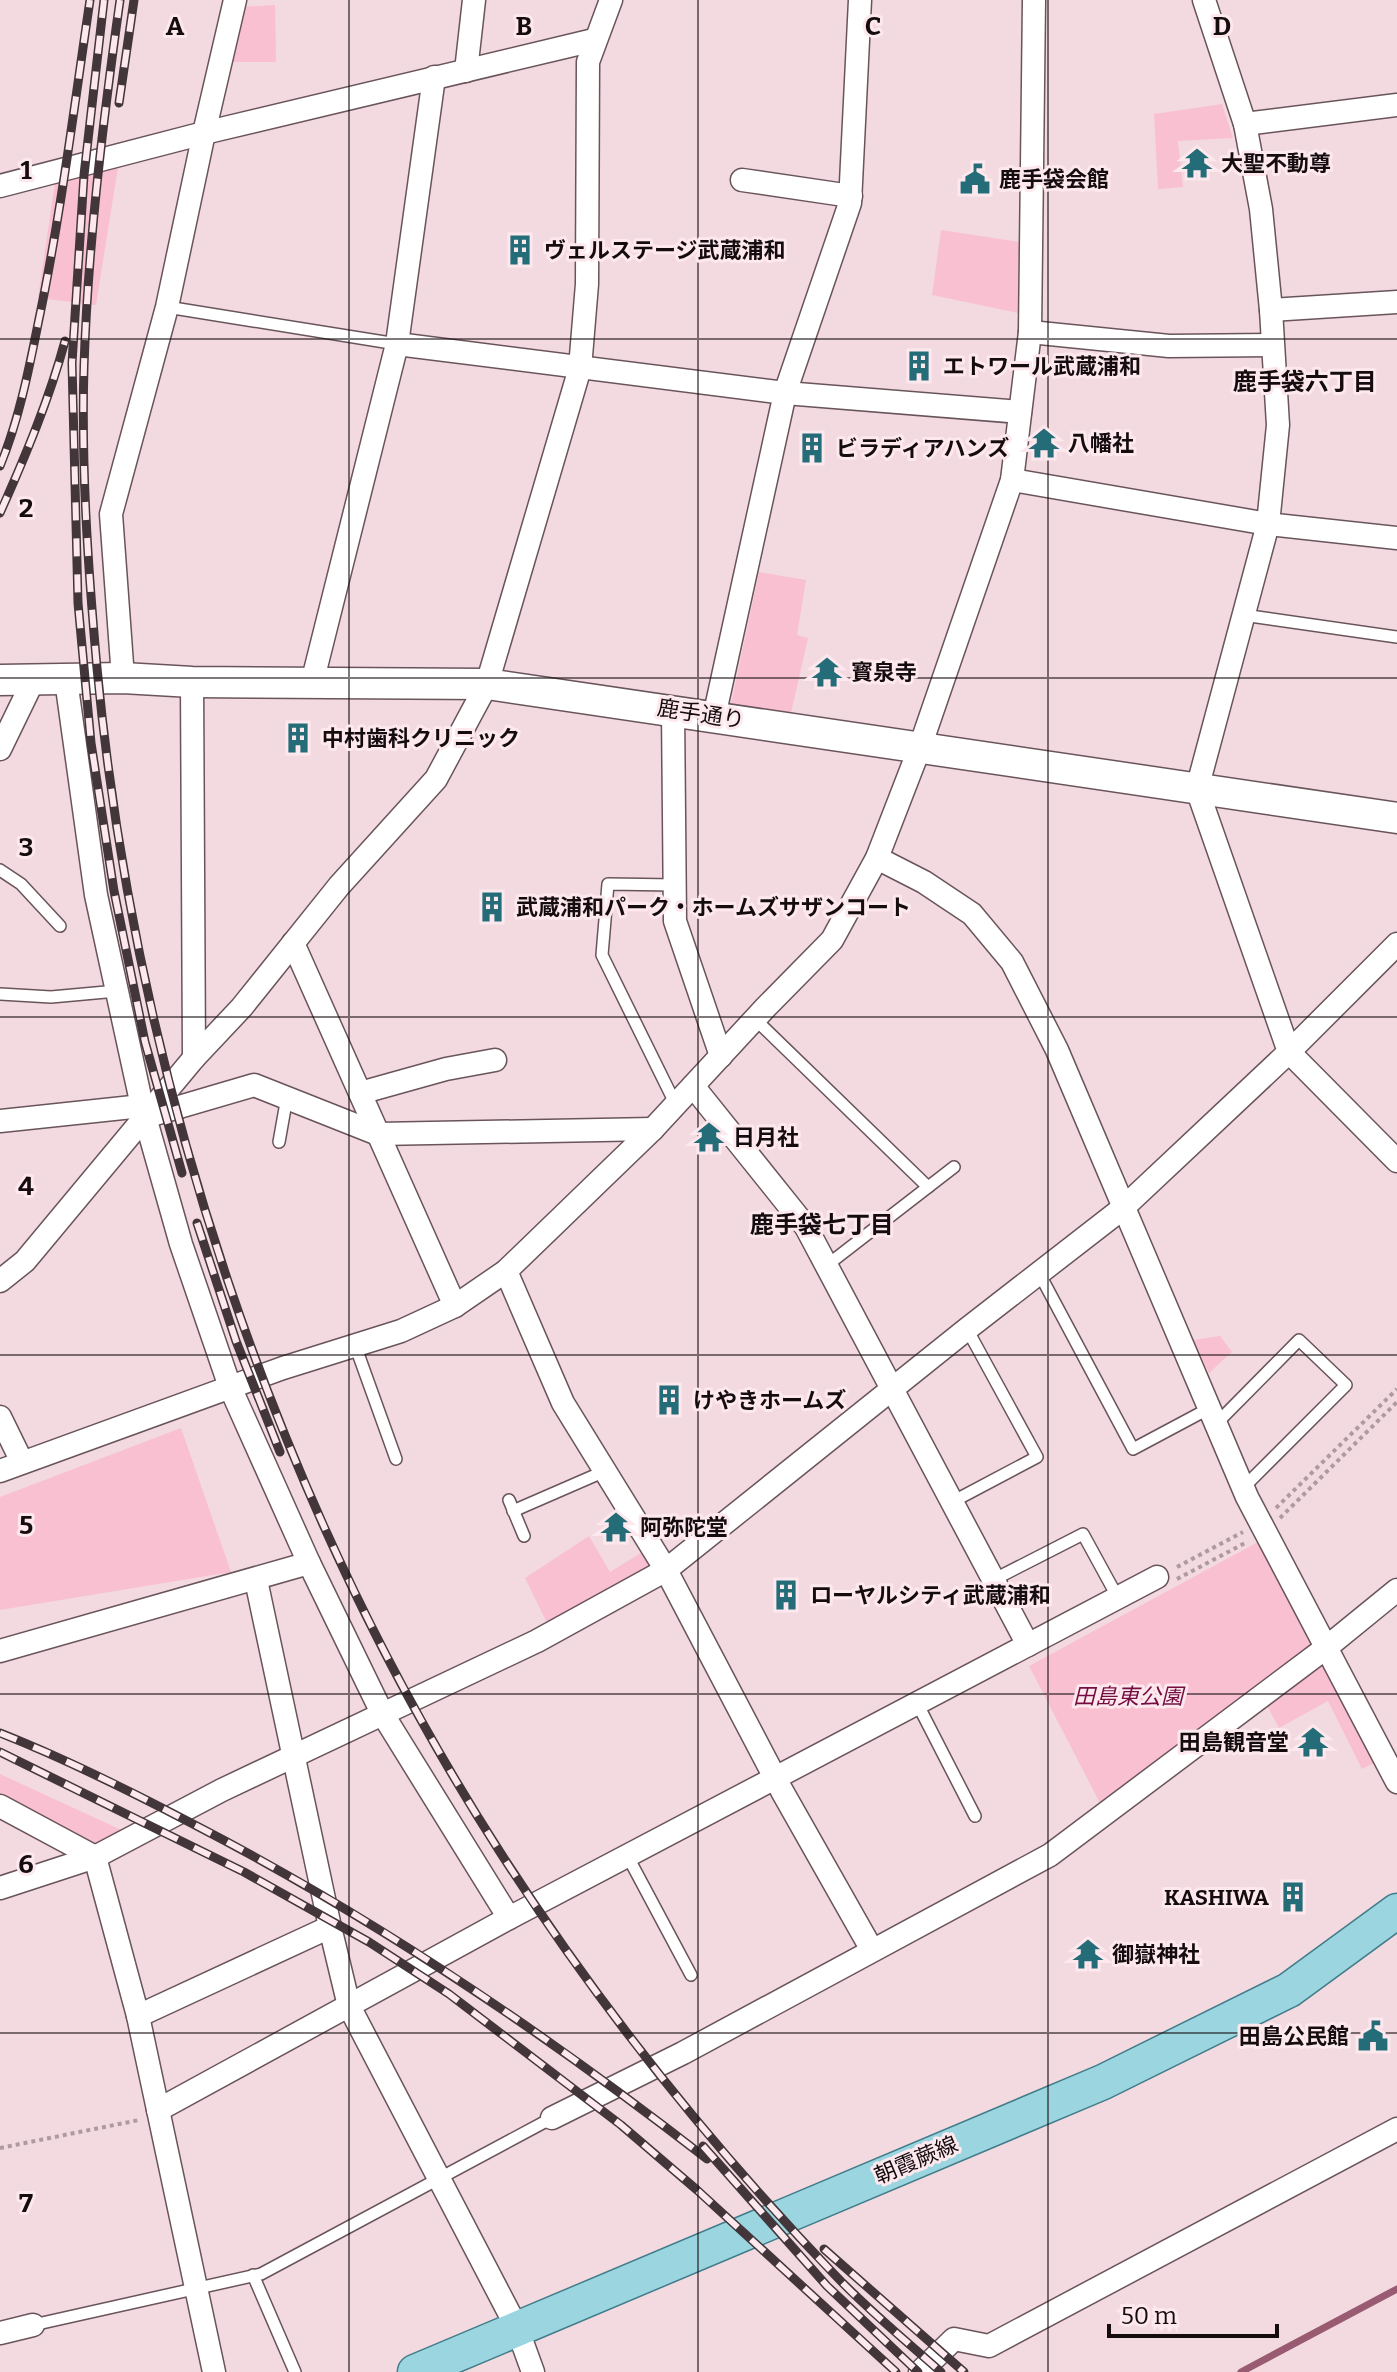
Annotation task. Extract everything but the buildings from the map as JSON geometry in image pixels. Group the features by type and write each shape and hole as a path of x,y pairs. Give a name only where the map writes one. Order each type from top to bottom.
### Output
{"main road":[{"name":"朝霞蕨線","path":"415,2372 1103,2082 1289,1990 1397,1911"}],"street":[{"path":"123,678 111,514 167,307 235,0"},
{"path":"466,71 474,0"},
{"path":"714,717 785,393 851,196 860,0"},
{"path":"0,1471 230,1387 401,1331 455,1306 506,1271 653,1129 832,940 877,858 920,747 1012,480 1030,332 1034,0"},
{"path":"1204,0 1245,124 1261,209 1278,425 1268,524 1197,789 1289,1052 1397,1161"},
{"path":"0,1281 25,1261 144,1112 242,1007 339,886 436,779 487,684 580,368 587,284 588,62 594,40 617,1"},
{"path":"0,186 204,133 594,40"},
{"path":"312,683 397,344 434,77"},
{"path":"1245,124 1397,105"},
{"path":"742,180 851,196"},
{"path":"1271,310 1397,302"},
{"path":"1030,332 1169,346 1272,345"},
{"path":"397,344 785,393 1020,412"},
{"path":"1012,480 1268,524 1397,538"},
{"name":"鹿手通り","path":"0,680 123,678 192,682 487,684 1397,818"},
{"path":"66,680 96,895 144,1112 181,1244 230,1387 309,1563 382,1713 509,1918"},
{"path":"0,749 33,681"},
{"path":"192,682 194,1058"},
{"path":"673,710 675,921 721,1056"},
{"path":"877,858 924,882 972,914 1012,962 1057,1050 1243,1488 1397,1782"},
{"path":"293,943 455,1306"},
{"path":"0,1888 95,1857 295,1755 537,1641 666,1570 1123,1208 1289,1052 1397,944"},
{"path":"360,1093 446,1069 495,1060"},
{"path":"0,1121 144,1112 254,1085 378,1134 653,1129"},
{"path":"693,1086 806,1227 1028,1645"},
{"path":"506,1271 563,1403 666,1570 776,1778 872,1950"},
{"path":"0,1417 22,1462"},
{"path":"0,1651 309,1563"},
{"path":"158,2110 509,1918 1157,1577"},
{"path":"256,1580 349,2006 517,2328 533,2372"},
{"path":"552,2118 683,2053 1050,1855 1327,1647 1397,1590"},
{"path":"0,1806 95,1857 138,2016 214,2372"},
{"path":"138,2016 330,1927"},
{"path":"920,2372 954,2339 989,2346 1397,2129"},
{"path":"0,2333 33,2325"}],"lane":[{"path":"167,307 397,344"},
{"path":"1243,615 1397,637"},
{"path":"0,870 21,884 60,926"},
{"path":"675,885 608,884 602,955 676,1105"},
{"path":"0,994 51,997 117,991"},
{"path":"755,1019 928,1187"},
{"path":"279,1142 287,1097"},
{"path":"826,1266 954,1167"},
{"path":"1039,1272 1133,1449 1212,1417 1299,1340 1346,1385 1243,1488"},
{"path":"952,1502 1037,1457 967,1329"},
{"path":"355,1345 396,1459"},
{"path":"524,1536 511,1505 605,1471"},
{"path":"993,1580 1083,1534 1118,1598"},
{"path":"917,1703 975,1816"},
{"path":"628,1857 691,1975"},
{"path":"33,2325 261,2274 552,2118"},
{"path":"253,2275 295,2372"}],"path":[{"path":"1157,1577 1260,1523 1397,1389"}],"green space":[{"path":"275,5 276,62 227,62 240,7"},
{"path":"1222,104 1233,138 1178,141 1183,187 1158,189 1154,114"},
{"path":"118,167 96,305 38,298 55,183"},
{"path":"941,230 1027,243 1027,315 932,295"},
{"path":"759,572 806,580 797,635 808,638 791,713 731,704"},
{"path":"1220,1336 1232,1352 1209,1373 1193,1340"},
{"path":"181,1428 231,1572 0,1610 0,1497"},
{"path":"589,1536 610,1572 644,1551 651,1567 548,1625 525,1578"},
{"name":"田島東公園","path":"1258,1542 1320,1646 1102,1807 1029,1666"},
{"path":"1324,1659 1376,1762 1362,1769 1328,1701 1279,1728 1265,1702"},
{"path":"0,1774 128,1833 96,1852 0,1800"}],"waterway":[{"path":"1241,2372 1397,2289"}],"railway":[{"path":"0,466 23,394 47,280 90,0"},
{"path":"104,0 84,175 72,363 78,603 91,743 114,891 145,1042 182,1173"},
{"path":"120,0 97,183 84,366 84,479 97,668 116,823 145,978 182,1132 229,1284 284,1432 348,1577 420,1718 500,1852 576,1964 699,2124 834,2274 941,2372"},
{"path":"119,103 134,0"},
{"path":"0,513 36,428 65,341"},
{"path":"197,1223 236,1341 280,1452"},
{"path":"0,1733 146,1800 327,1898 521,2022 707,2159"},
{"path":"0,1752 244,1872 369,1942 449,1994 621,2125 697,2190 896,2372"},
{"path":"703,2146 827,2286 918,2372"},
{"path":"824,2249 964,2372"}],"place":[{"name":"大聖不動尊","path":"1197,163"},
{"name":"鹿手袋会館","path":"975,179"},
{"name":"ヴェルステージ武蔵浦和","path":"520,250"},
{"name":"エトワール武蔵浦和","path":"919,366"},
{"name":"八幡社","path":"1044,443"},
{"name":"ビラディアハンズ","path":"812,448"},
{"name":"寳泉寺","path":"827,672"},
{"name":"中村歯科クリニック","path":"298,738"},
{"name":"武蔵浦和パーク・ホームズサザンコート","path":"492,907"},
{"name":"日月社","path":"709,1137"},
{"name":"けやきホームズ","path":"669,1400"},
{"name":"阿弥陀堂","path":"616,1527"},
{"name":"ローヤルシティ武蔵浦和","path":"786,1595"},
{"name":"田島観音堂","path":"1313,1742"},
{"name":"KASHIWA","path":"1293,1897"},
{"name":"御嶽神社","path":"1088,1954"},
{"name":"田島公民館","path":"1373,2036"}],"district":[{"name":"鹿手袋六丁目","path":"1305,382"},
{"name":"鹿手袋七丁目","path":"822,1225"}]}
